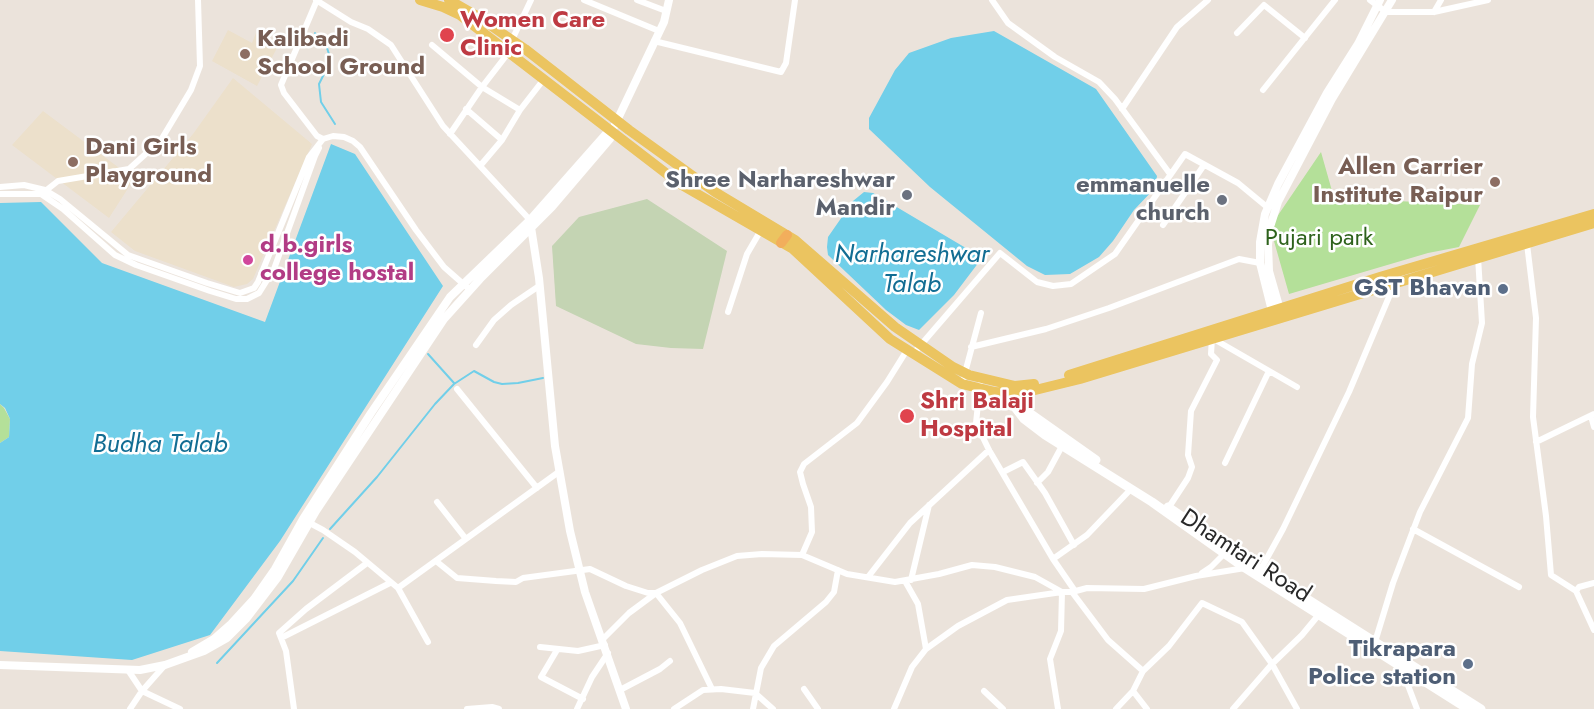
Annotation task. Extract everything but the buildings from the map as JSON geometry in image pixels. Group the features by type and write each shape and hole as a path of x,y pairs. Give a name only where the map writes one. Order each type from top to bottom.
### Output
{"main road":[{"path":"420,0 460,15 680,184 761,231 784,238"},
{"path":"449,0 512,40 715,192 784,238 864,317 962,384 981,383 1014,390 1080,379 1212,339 1380,277 1594,214"},
{"path":"1014,390 1189,336 1395,284 1594,223"},
{"path":"914,350 981,383"},
{"name":"Dhamtari Road","path":"1014,390 1014,406 1024,418 1062,446 1131,489 1225,554 1253,567 1321,611 1375,642 1403,664 1481,709"},
{"name":"Dhamtari Road","path":"1014,390 1033,416 1097,461 1468,709"}],"street":[{"path":"0,194 43,192 58,181 129,169 161,140 191,90 200,66 198,0"},
{"path":"323,140 317,136 284,93 281,85 317,0 351,22 368,28 391,45 432,112 531,224 555,446 570,531 585,592 626,709"},
{"path":"512,40 531,0"},
{"path":"584,0 659,31"},
{"path":"637,0 666,11"},
{"path":"130,709 142,691 168,664 214,639 254,599 306,521 429,325 450,297 467,287 531,224 606,134 612,131 659,31 669,0"},
{"path":"654,41 781,72 786,63 795,0"},
{"path":"992,0 1008,23 1055,57 1099,82 1170,174"},
{"path":"1122,109 1177,27 1208,0"},
{"path":"1263,90 1335,0"},
{"path":"1370,0 1379,3 1386,12"},
{"path":"1277,314 1269,271 1268,245 1270,227 1278,201 1332,99 1392,0"},
{"path":"1434,12 1441,0"},
{"path":"1386,12 1434,12 1488,0"},
{"path":"1277,314 1260,263 1260,234 1267,207 1379,3"},
{"path":"1237,33 1264,4 1305,38"},
{"path":"432,45 482,87 520,110"},
{"path":"450,134 509,52"},
{"path":"480,166 502,140 520,110 544,79"},
{"path":"466,109 502,140"},
{"path":"43,192 115,255 136,265 210,291 236,299 247,299 259,293 274,269 315,156 321,145 333,136"},
{"path":"0,186 24,185 60,199 128,255 240,293 254,288 258,282 309,157 323,140 333,136 344,137 360,147 444,267 467,287"},
{"path":"802,555 812,532 811,507 800,472 804,464 857,423 887,382 1000,253 1037,282 1053,286 1071,284 1115,254 1185,154 1238,183 1267,207"},
{"path":"1163,225 1204,165"},
{"path":"728,312 747,254 761,231"},
{"path":"1527,243 1536,318 1533,417 1545,504 1551,575 1576,591 1594,630"},
{"path":"1375,642 1393,583 1420,512 1468,418 1472,364 1482,323 1478,258"},
{"path":"971,347 1046,329 1239,259 1260,263"},
{"path":"902,709 895,707 912,667 926,649 958,626 998,603 1087,588 1144,589 1196,576 1253,567 1283,529 1348,392 1395,284"},
{"path":"476,345 494,320 539,286"},
{"path":"962,384 981,314"},
{"path":"1169,507 1188,478 1192,467 1188,455 1191,411 1217,360 1211,354 1212,339 1297,387"},
{"path":"1225,463 1269,370"},
{"path":"981,383 976,423 989,450 1073,591 1108,640 1143,671"},
{"path":"457,389 537,488"},
{"path":"1536,442 1592,415 1594,427"},
{"path":"1037,483 1048,472 1062,446"},
{"path":"868,577 910,523 989,450"},
{"path":"1003,472 1023,462 1074,545"},
{"path":"398,588 560,471"},
{"path":"1053,559 1087,535 1131,489"},
{"path":"437,502 466,539"},
{"path":"926,649 918,604 908,580 929,504"},
{"path":"306,521 355,552 398,588 428,642"},
{"path":"1413,529 1519,587"},
{"path":"578,709 605,646 628,613 656,593 702,570 737,556 780,553 802,555 847,574 895,582 972,564 1035,577 1062,592"},
{"path":"1196,576 1211,567 1225,554"},
{"path":"436,561 457,578 496,581 516,582 523,578 590,569 626,586 648,593 656,593"},
{"path":"294,709 286,651 279,633 306,609 367,563"},
{"path":"753,709 761,668 774,646 826,602 834,592 838,570"},
{"path":"281,638 390,583"},
{"path":"1576,591 1579,587 1594,583"},
{"path":"1058,709 1050,659 1062,631 1062,592"},
{"path":"656,593 680,623 712,689"},
{"path":"1116,709 1132,691 1143,671 1169,645 1202,603 1242,622 1272,664 1297,709"},
{"path":"1233,709 1272,664 1302,635 1321,611"},
{"path":"540,647 578,651 605,646"},
{"path":"557,650 541,677 583,699"},
{"path":"620,690 660,669 670,661"},
{"path":"0,665 128,670 168,664"},
{"path":"1403,664 1417,709"},
{"path":"128,670 142,691 180,709"},
{"path":"674,709 703,690 712,689 755,693 773,709"},
{"path":"804,689 818,709"},
{"path":"984,691 1003,709"},
{"path":"1132,691 1147,709"},
{"path":"467,709 492,707 499,709"}],"shaded area":[{"name":"Kalibadi School Ground","path":"228,30 252,43 256,33 277,48 257,86 212,61"},
{"path":"233,78 312,144 253,279 247,284 234,287 135,251 111,232 193,134"},
{"name":"Dani Girls Playground","path":"43,111 134,179 109,218 12,145"}],"green space":[{"name":"Pujari park","path":"1321,152 1334,198 1480,205 1459,247 1428,253 1289,294 1270,227"},
{"path":"647,199 727,251 703,349 636,344 556,306 552,246 579,217"},
{"path":"0,404 10,419 9,437 0,443"}],"water":[{"path":"994,31 1096,89 1157,176 1155,188 1134,210 1099,257 1070,274 1045,275 1027,266 930,187 869,129 869,118 895,70 909,53 951,38"},
{"name":"Budha Talab","path":"331,144 355,154 443,286 280,541 210,635 132,660 0,651 0,443 9,437 10,419 5,408 0,404 0,203 41,202 102,263 265,322"},
{"name":"Narhareshwar Talab","path":"864,192 873,193 976,254 979,262 954,295 919,330 906,325 886,310 828,255 828,237 853,201"}],"waterway":[{"path":"315,33 327,48 331,60 319,84 321,102 335,124"},
{"path":"428,354 454,383"},
{"path":"330,529 377,477 435,404 454,384 474,371 502,384 543,378"},
{"path":"217,663 293,581 323,538"}],"place":[{"name":"Women Care Clinic","path":"447,35"},
{"name":"Kalibadi School Ground","path":"245,54"},
{"name":"Dani Girls Playground","path":"73,162"},
{"name":"Allen Carrier Institute Raipur","path":"1495,182"},
{"name":"Shree Narhareshwar Mandir","path":"907,195"},
{"name":"emmanuelle church","path":"1222,200"},
{"name":"d.b.girls college hostal","path":"248,260"},
{"name":"GST Bhavan","path":"1503,289"},
{"name":"Shri Balaji Hospital","path":"907,416"},
{"name":"Tikrapara Police station","path":"1468,664"}]}
